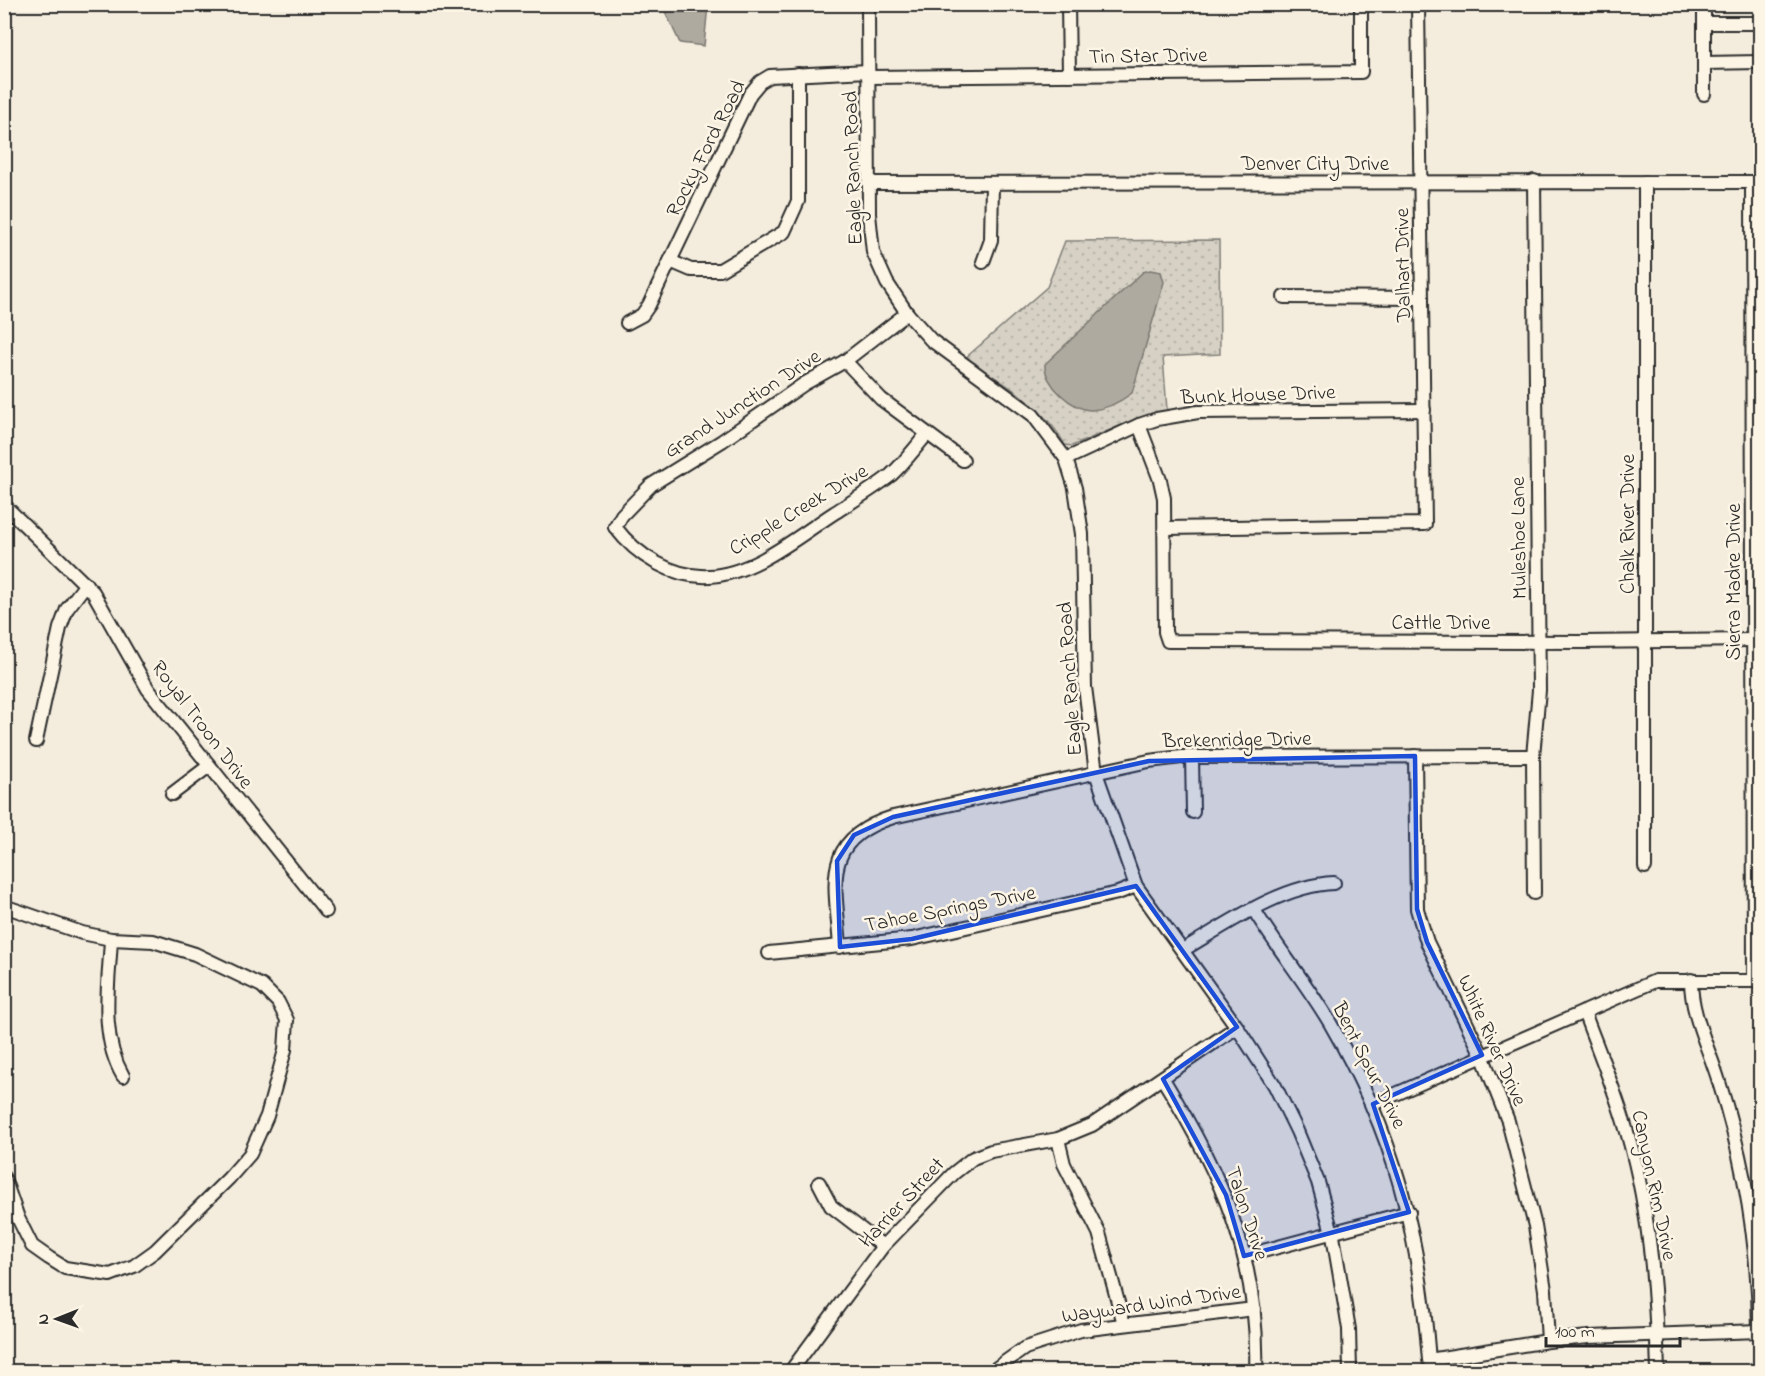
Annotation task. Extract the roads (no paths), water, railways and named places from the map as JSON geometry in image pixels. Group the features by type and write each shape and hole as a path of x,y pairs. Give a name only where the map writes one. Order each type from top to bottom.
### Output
{"street":[{"name":"Eagle Ranch Road","path":"868,4 869,183 873,252 907,314 948,355 1033,415 1066,459 1075,488 1082,534 1085,687 1096,773 1136,886 1237,1027 1275,1086 1297,1131 1318,1182 1332,1233 1349,1329 1350,1371"},
{"path":"1068,4 1069,75"},
{"name":"Tin Star Drive","path":"868,74 1069,75 1361,72 1361,4"},
{"name":"Dalhart Drive","path":"1166,528 1425,524 1418,4"},
{"path":"1704,4 1704,94"},
{"path":"1704,23 1761,23"},
{"path":"1704,63 1761,62"},
{"path":"670,261 691,270 720,270 784,232 798,201 798,74"},
{"name":"Rocky Ford Road","path":"627,323 642,315 649,305 750,94 760,82 770,76 868,74"},
{"name":"Muleshoe Lane","path":"1534,182 1539,690 1533,756 1534,894"},
{"name":"Chalk River Drive","path":"1645,182 1645,867"},
{"name":"Denver City Drive","path":"869,183 1756,182"},
{"name":"Sierra Madre Drive","path":"1691,980 1754,981 1753,640 1756,182"},
{"path":"983,262 991,240 992,183"},
{"path":"1284,297 1422,298"},
{"name":"Grand Junction Drive","path":"610,526 651,485 722,441 804,384 845,361 907,314"},
{"path":"845,361 881,399 963,460"},
{"name":"Bunk House Drive","path":"1066,459 1138,425 1157,419 1198,412 1424,410"},
{"path":"1138,425 1160,480 1166,528"},
{"name":"Cripple Creek Drive","path":"610,526 637,551 664,567 707,577 731,573 777,549 879,483 902,463 927,434"},
{"name":"Royal Troon Drive","path":"4,505 86,584 100,602 143,680 209,766 327,911"},
{"name":"Cattle Drive","path":"1166,528 1167,638 1173,642 1753,640"},
{"path":"36,741 60,628 67,609 86,584"},
{"name":"White River Drive","path":"1415,756 1417,909 1427,942 1482,1055 1508,1121 1525,1180 1545,1290 1548,1341"},
{"name":"Brekenridge Drive","path":"840,947 837,861 843,847 868,825 1149,761 1192,757 1533,756"},
{"path":"1192,757 1193,812"},
{"path":"172,794 209,766"},
{"path":"1183,950 1254,910 1303,887 1334,883"},
{"name":"Tahoe Springs Drive","path":"769,953 912,939 1118,893 1136,886"},
{"path":"4,906 53,925 111,939 153,941 195,954 250,979 278,1002 287,1020 285,1050 267,1116 250,1154 155,1251 134,1266 110,1275 65,1268 32,1246 18,1218 4,1178"},
{"name":"Bent Spur Drive","path":"1254,910 1328,1021 1372,1104 1390,1146 1409,1212 1417,1254 1429,1360 1548,1341"},
{"path":"111,939 108,1027 114,1061 123,1076"},
{"path":"1372,1104 1655,981 1691,980 1691,997 1719,1081 1746,1190 1755,1257 1760,1331 1657,1333 1548,1341"},
{"name":"Canyon Rim Drive","path":"1584,1012 1623,1120 1640,1190 1653,1272 1658,1371"},
{"name":"Harrier Street","path":"790,1371 883,1246 954,1173 973,1158 991,1151 1058,1139 1092,1125 1237,1027"},
{"name":"Talon Drive","path":"1163,1079 1203,1145 1226,1195 1244,1256 1254,1309 1257,1344 1256,1371"},
{"path":"1058,1139 1064,1164 1099,1233 1124,1324"},
{"path":"819,1183 831,1206 883,1246"},
{"path":"1244,1256 1409,1212"},
{"name":"Wayward Wind Drive","path":"991,1371 1025,1348 1081,1329 1254,1309"}]}
